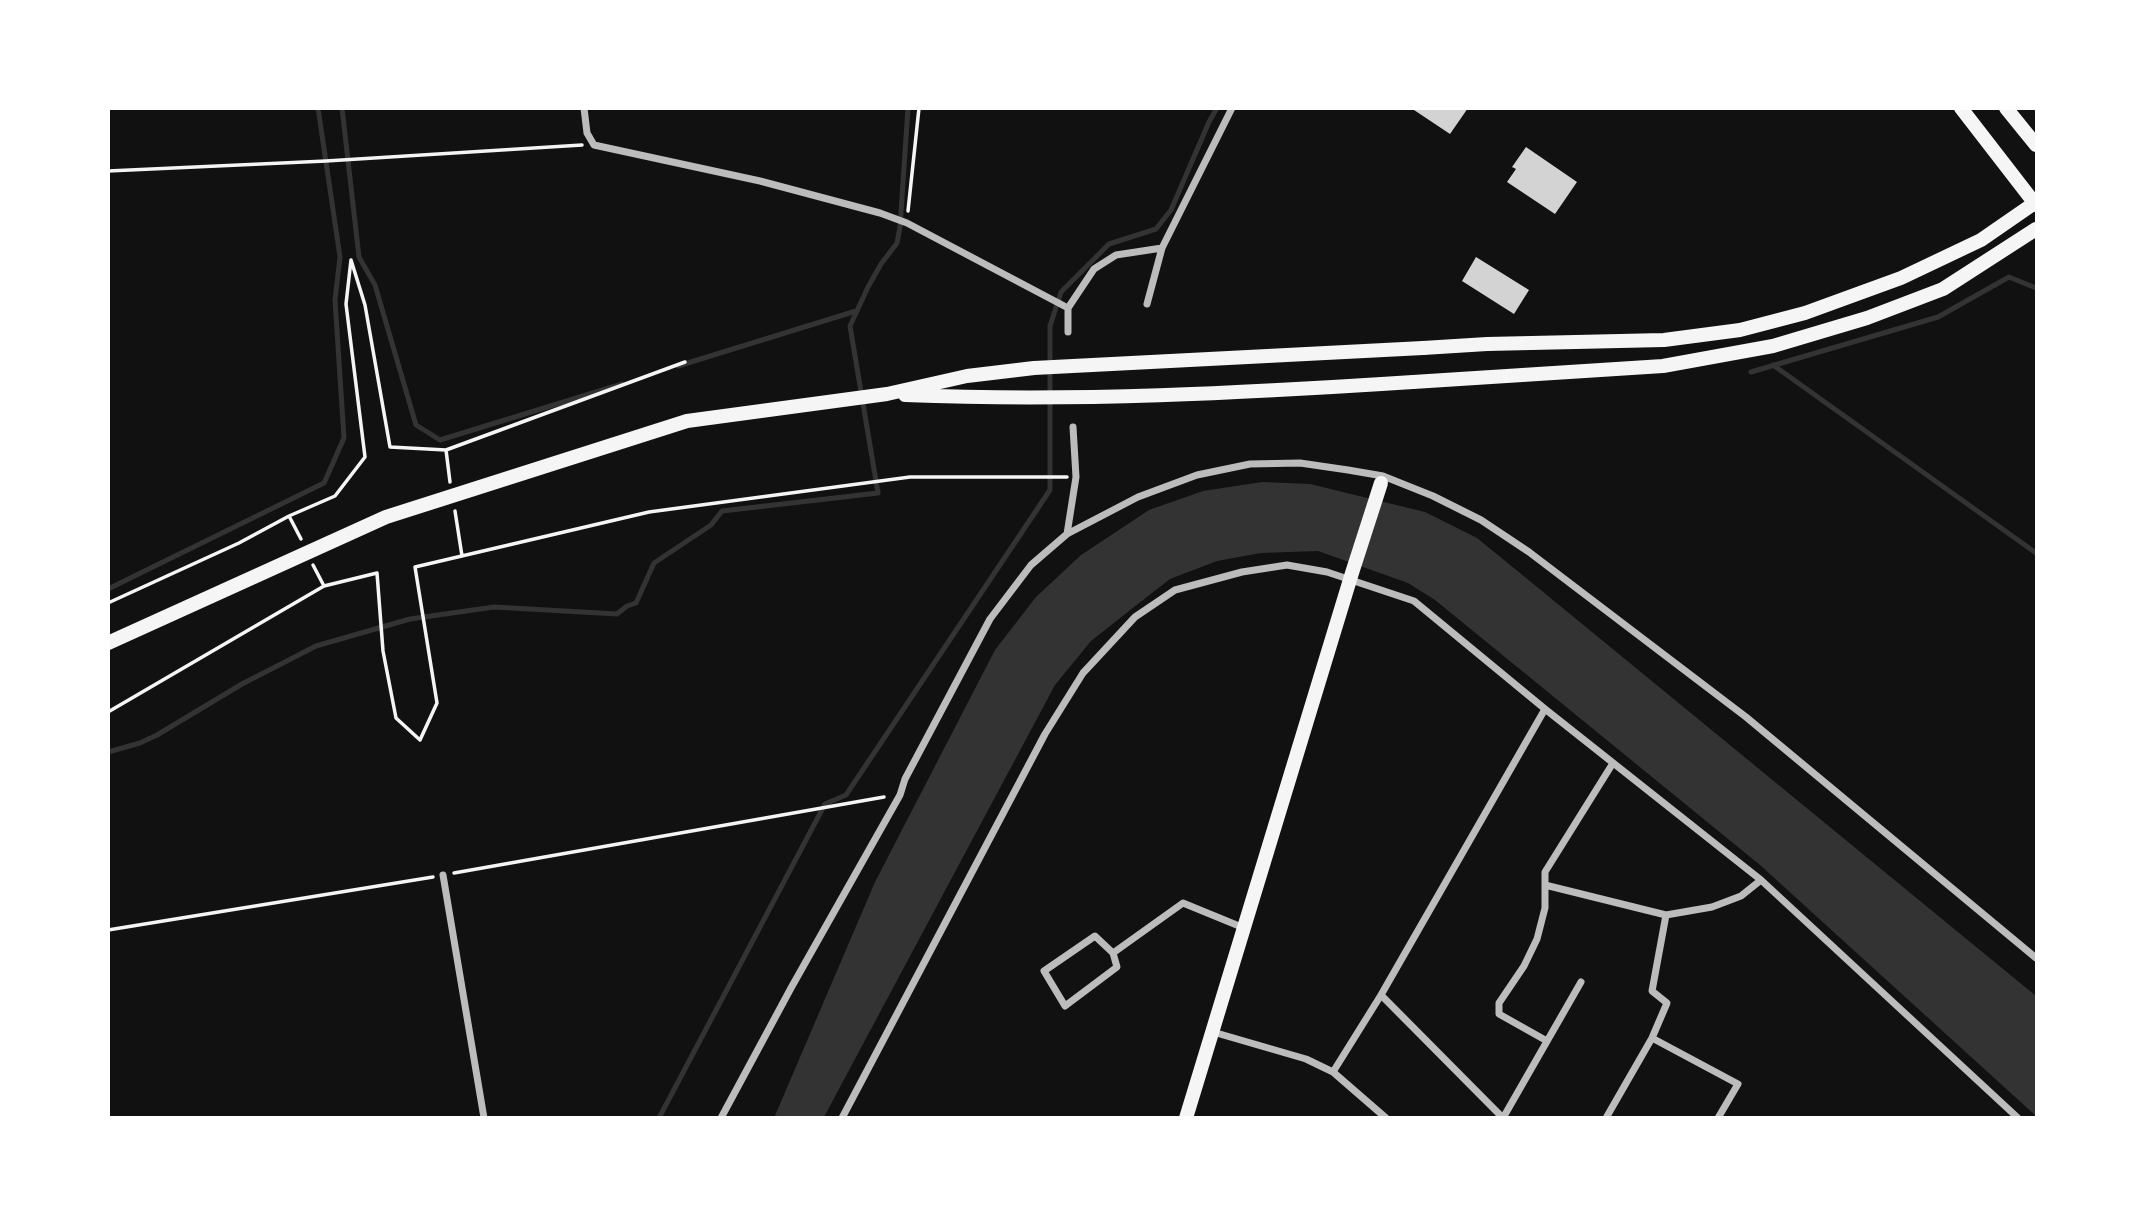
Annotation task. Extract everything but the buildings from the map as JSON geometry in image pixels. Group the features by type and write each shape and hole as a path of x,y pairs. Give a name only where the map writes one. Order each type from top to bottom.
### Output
{"main road":[{"path":"108,643 386,517 687,421 887,394 967,376 1034,368 1487,344 1664,340 1740,330 1805,313 1901,278 1981,240 2036,204 1961,108"},
{"path":"2006,108 2036,145"},
{"path":"887,394 962,397 1212,394 1663,366 1773,346 1867,318 1943,289 2036,229"},
{"path":"1186,1118 1381,483"}],"street":[{"path":"584,108 587,133 594,145 760,181 880,213 907,223 1068,308"},
{"path":"1147,304 1162,248 1231,108"},
{"path":"1068,332 1068,308 1094,269 1116,255 1162,248"},
{"path":"1067,534 1076,477 1073,427"},
{"path":"721,1118 900,794 905,779 989,619 1031,565 1067,534 1138,497 1197,475 1250,464 1300,463 1383,476 1433,496 1481,520 1530,552 1746,717 2036,958"},
{"path":"842,1118 1045,734 1083,673 1135,617 1175,590 1242,572 1287,565 1350,577 1414,601 1761,880 2018,1118"},
{"path":"1333,1072 1381,995 1545,709"},
{"path":"1547,1041 1499,1014 1499,1003 1524,966 1537,939 1545,908 1545,872 1613,763"},
{"path":"443,875 484,1118"},
{"path":"1545,885 1666,915 1712,907 1741,896 1761,880"},
{"path":"1113,953 1183,903 1244,928"},
{"path":"1606,1118 1652,1038 1667,1003 1652,991 1666,915"},
{"path":"1095,936 1113,953 1117,967 1065,1006 1044,971 1095,936"},
{"path":"1381,995 1503,1118 1581,982"},
{"path":"1212,1032 1306,1059 1333,1072 1386,1118"},
{"path":"1652,1038 1738,1084 1718,1118"}],"path":[{"path":"907,223 919,108"},
{"path":"108,171 594,145"},
{"path":"108,603 335,496 365,457 346,304 351,260 365,305 390,447 446,450 685,362"},
{"path":"108,712 324,586 377,573 383,651 396,718 420,740 437,704 415,567 662,510 910,477 1076,477"},
{"path":"108,930 443,875 900,794"}],"shaded area":[{"path":"1262,482 1310,484 1425,512 1477,538 1531,582 2036,996 2036,1116 1760,865 1435,600 1408,583 1318,551 1261,553 1217,561 1170,579 1091,641 1055,685 824,1117 774,1118 875,882 995,650 1036,597 1081,555 1149,510 1203,491"}],"waterway":[{"path":"108,589 324,483 344,438 335,300 340,257 318,108"},
{"path":"342,108 359,257 375,285 416,425 440,440 622,384"},
{"path":"108,752 157,735 242,684 316,646 410,619 494,607 617,614 636,603 654,563 711,525 722,511 878,493 850,326 881,264 897,243 908,108"},
{"path":"659,1118 825,804 846,795 1050,490 1050,326 1061,292 1109,244 1156,229 1171,210 1217,108"},
{"path":"1751,372 1938,317 2009,277 2036,288"},
{"path":"678,366 856,311"},
{"path":"1773,365 2036,553"}]}
